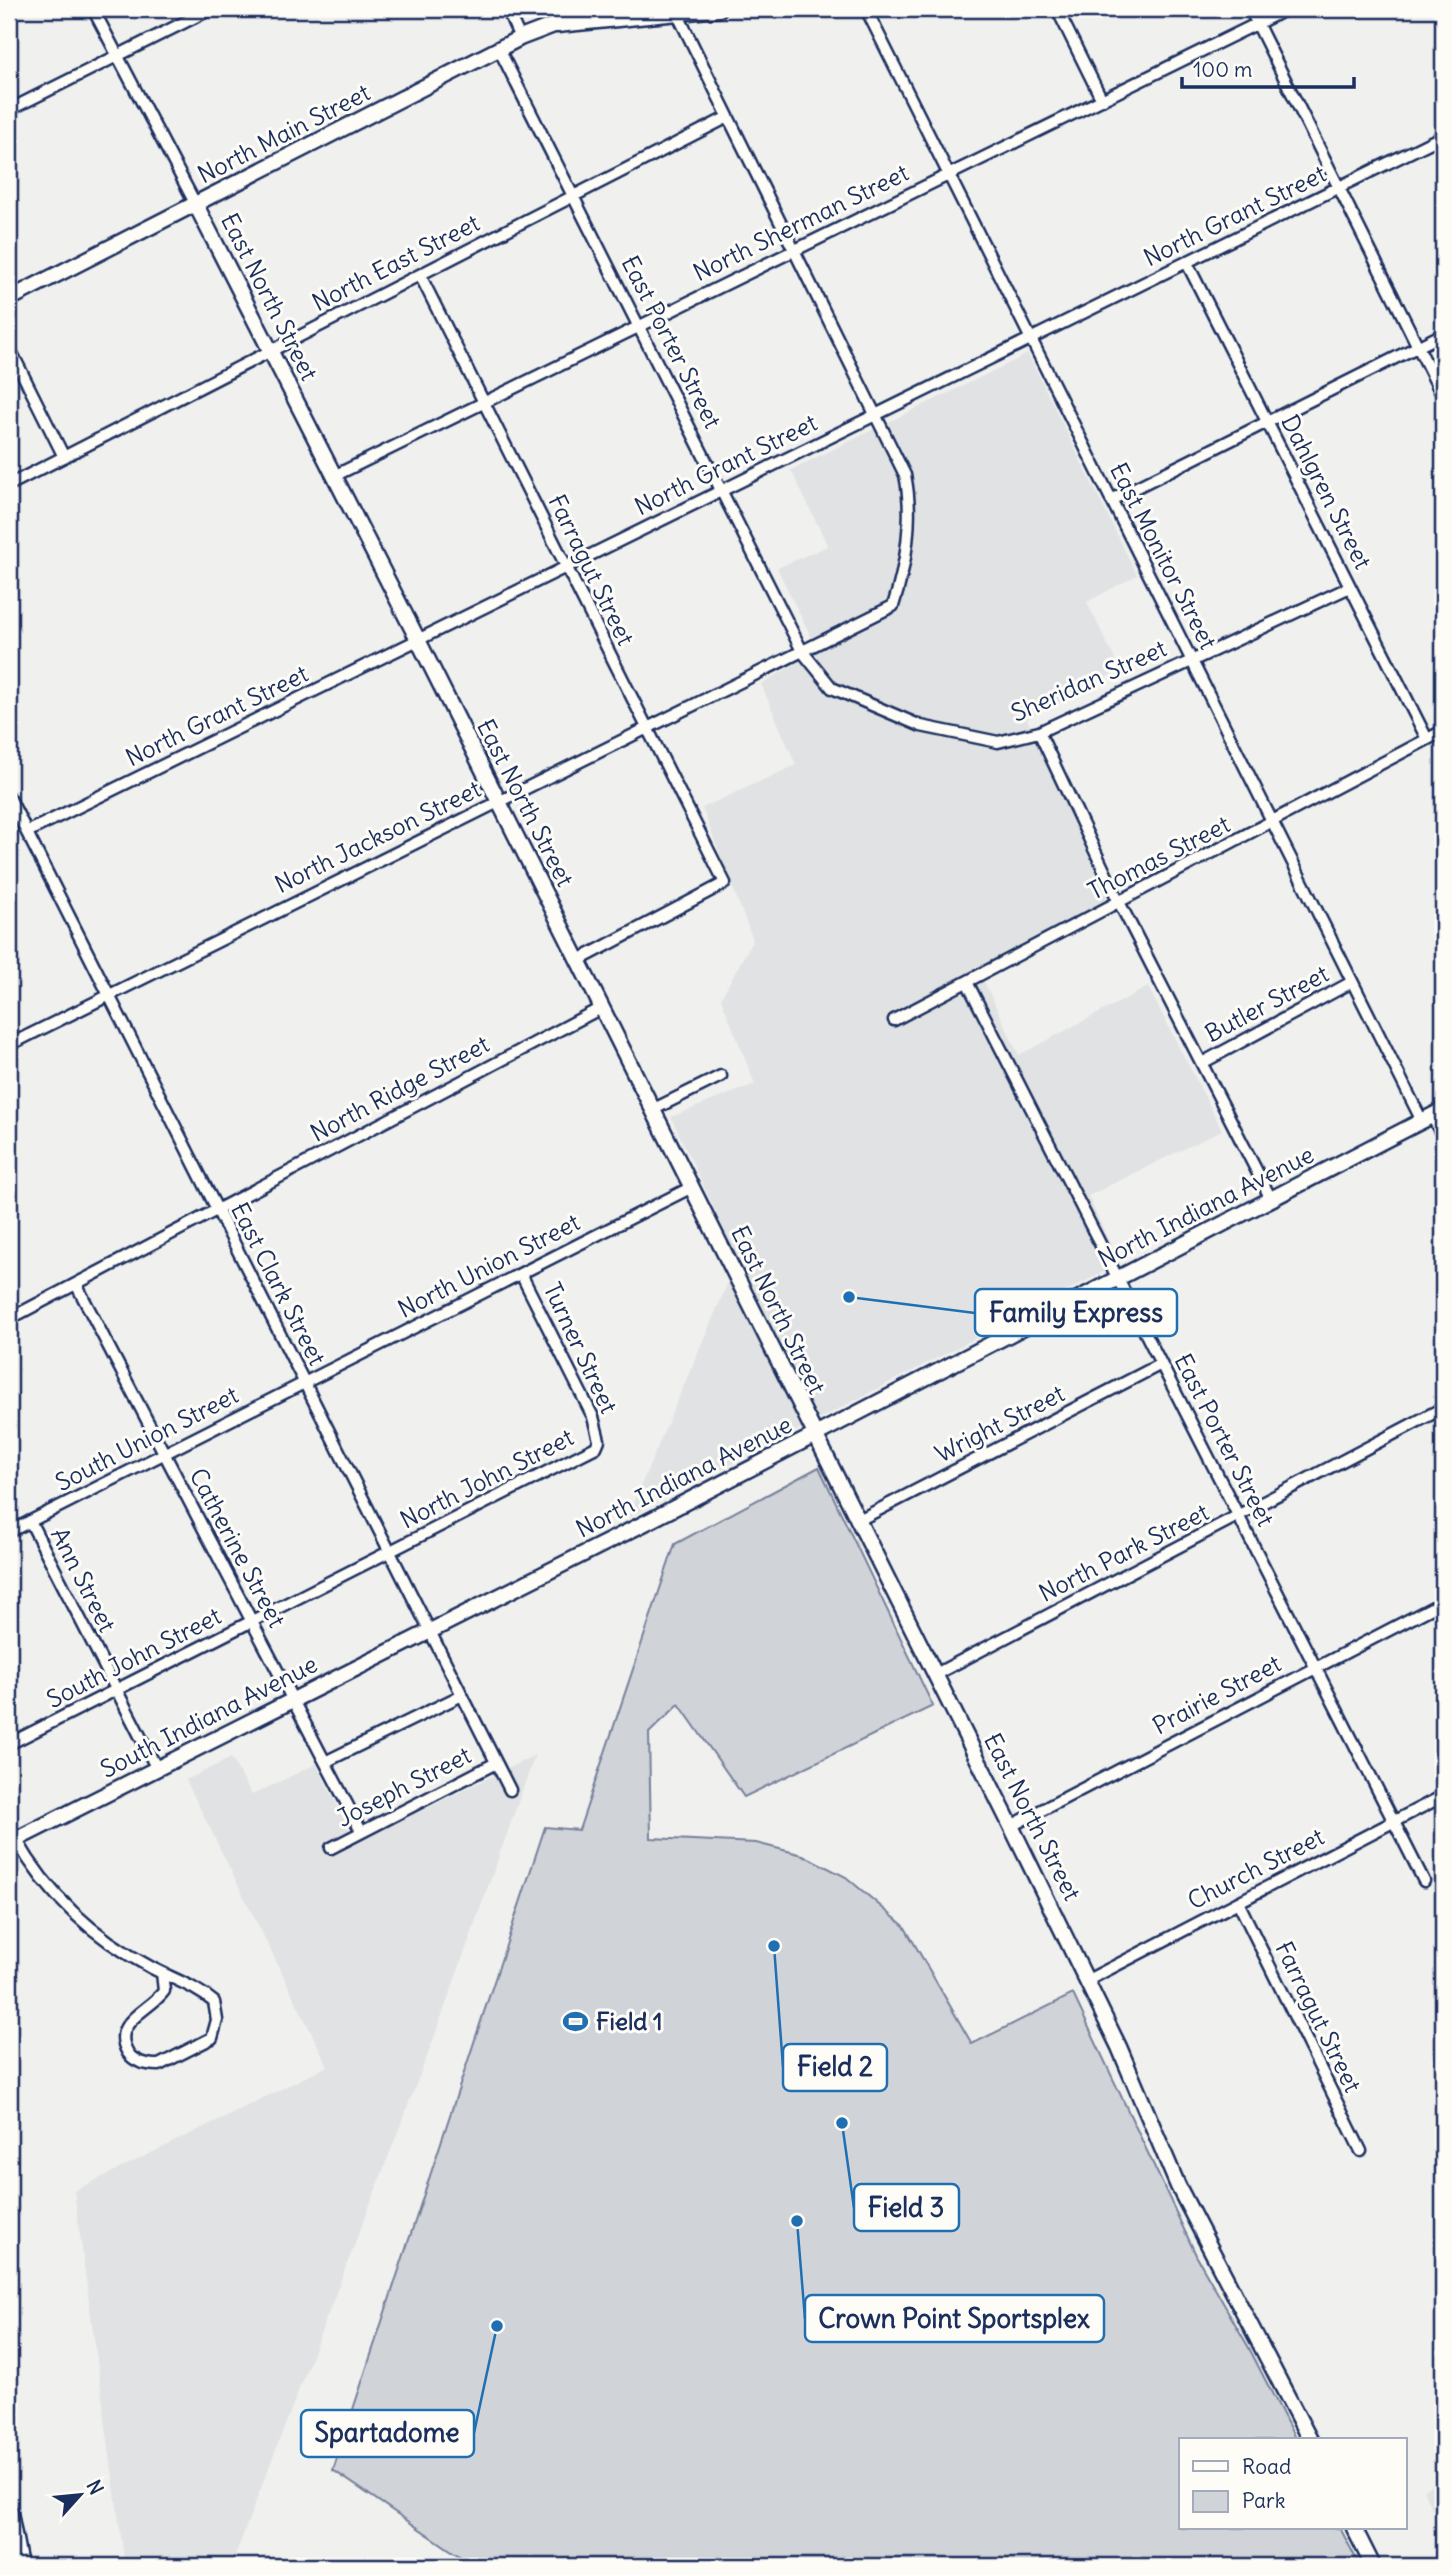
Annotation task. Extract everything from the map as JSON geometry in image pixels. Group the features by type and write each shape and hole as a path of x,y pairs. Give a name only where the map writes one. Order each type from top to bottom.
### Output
{"main road":[{"path":"9,2513 19,2566"}],"street":[{"path":"93,9 196,205"},
{"path":"9,110 211,9"},
{"path":"507,9 520,38"},
{"name":"North Main Street","path":"9,299 520,38 554,25 578,9"},
{"path":"554,25 676,10 719,9"},
{"name":"East Monitor Street","path":"866,9 1352,982 1443,1137"},
{"path":"1057,9 1102,100"},
{"path":"1250,9 1443,397"},
{"name":"North Sherman Street","path":"334,475 1287,9"},
{"path":"676,10 875,415"},
{"name":"East Porter Street","path":"499,49 802,651 832,688 921,726 998,742"},
{"name":"North East Street","path":"9,485 728,117"},
{"name":"North Grant Street","path":"27,832 1443,136"},
{"name":"East North Street","path":"196,205 603,1007 1088,1980 1178,2186 1309,2438"},
{"name":"Dahlgren Street","path":"1186,263 1427,739"},
{"name":"Farragut Street","path":"421,275 725,883 579,960"},
{"path":"1111,500 1443,334"},
{"path":"9,347 64,457"},
{"name":"North Jackson Street","path":"9,1045 892,606 903,575 909,496 905,475 875,415"},
{"name":"Sheridan Street","path":"998,742 1039,732 1350,587"},
{"name":"Thomas Street","path":"894,1020 1273,823 1443,731"},
{"path":"1039,732 1119,902 1271,1199"},
{"name":"East Clark Street","path":"9,797 509,1790"},
{"name":"East Porter Street","path":"967,982 1424,1881"},
{"name":"Butler Street","path":"1202,1063 1352,982"},
{"name":"North Ridge Street","path":"9,1319 603,1007"},
{"path":"654,1110 721,1076"},
{"name":"North Indiana Avenue","path":"430,1632 1432,1116"},
{"name":"North Union Street","path":"304,1382 692,1187"},
{"name":"Turner Street","path":"522,1274 593,1418 599,1440"},
{"name":"Catherine Street","path":"76,1284 362,1831"},
{"name":"Wright Street","path":"857,1521 1161,1364"},
{"name":"South Union Street","path":"9,1532 304,1382"},
{"name":"North Park Street","path":"934,1675 1443,1408"},
{"name":"North John Street","path":"390,1552 585,1454 596,1447 599,1440"},
{"name":"Ann Street","path":"30,1521 157,1769"},
{"name":"South John Street","path":"9,1744 390,1552"},
{"name":"Prairie Street","path":"1011,1826 1443,1602"},
{"name":"South Indiana Avenue","path":"13,1841 430,1632"},
{"path":"325,1762 462,1695"},
{"name":"Joseph Street","path":"331,1848 496,1763"},
{"name":"Church Street","path":"1088,1980 1443,1796"},
{"path":"13,1841 36,1875 74,1915 115,1946 207,1996 217,2009 218,2020 212,2038 203,2045 159,2065 149,2065 134,2059 128,2053 124,2034 132,2018 164,1991 162,1973"},
{"name":"Farragut Street","path":"1238,1902 1362,2151"},
{"path":"1355,2530 1373,2566"}],"shaded area":[{"path":"1028,354 1137,575 1087,602 1120,670 1027,719 1109,902 978,969 1019,1055 1148,987 1222,1130 1088,1196 1119,1264 627,1518 738,1259 671,1117 755,1084 721,998 753,940 702,808 796,765 761,684 818,651 777,568 828,546 791,470"},
{"path":"535,1755 435,2035 231,2566 125,2566 74,2191 328,2066 186,1780 231,1758 252,1795 316,1764 356,1843"},
{"path":"1443,2478 1443,2533 1423,2490"}],"green space":[{"path":"819,1467 933,1706 744,1797 679,1704 649,1733 651,1838 756,1843 803,1855 846,1877 904,1926 972,2044 1073,1994 1197,2257 1249,2348 1295,2438 1179,2438 1179,2530 1341,2530 1360,2566 474,2566 333,2470 545,1827 579,1830 675,1544"}],"place":[{"name":"Family Express","path":"849,1297"},
{"name":"Field 2","path":"774,1946"},
{"name":"Field 1","path":"576,2022"},
{"name":"Field 3","path":"842,2123"},
{"name":"Crown Point Sportsplex","path":"797,2221"},
{"name":"Spartadome","path":"497,2326"}]}
